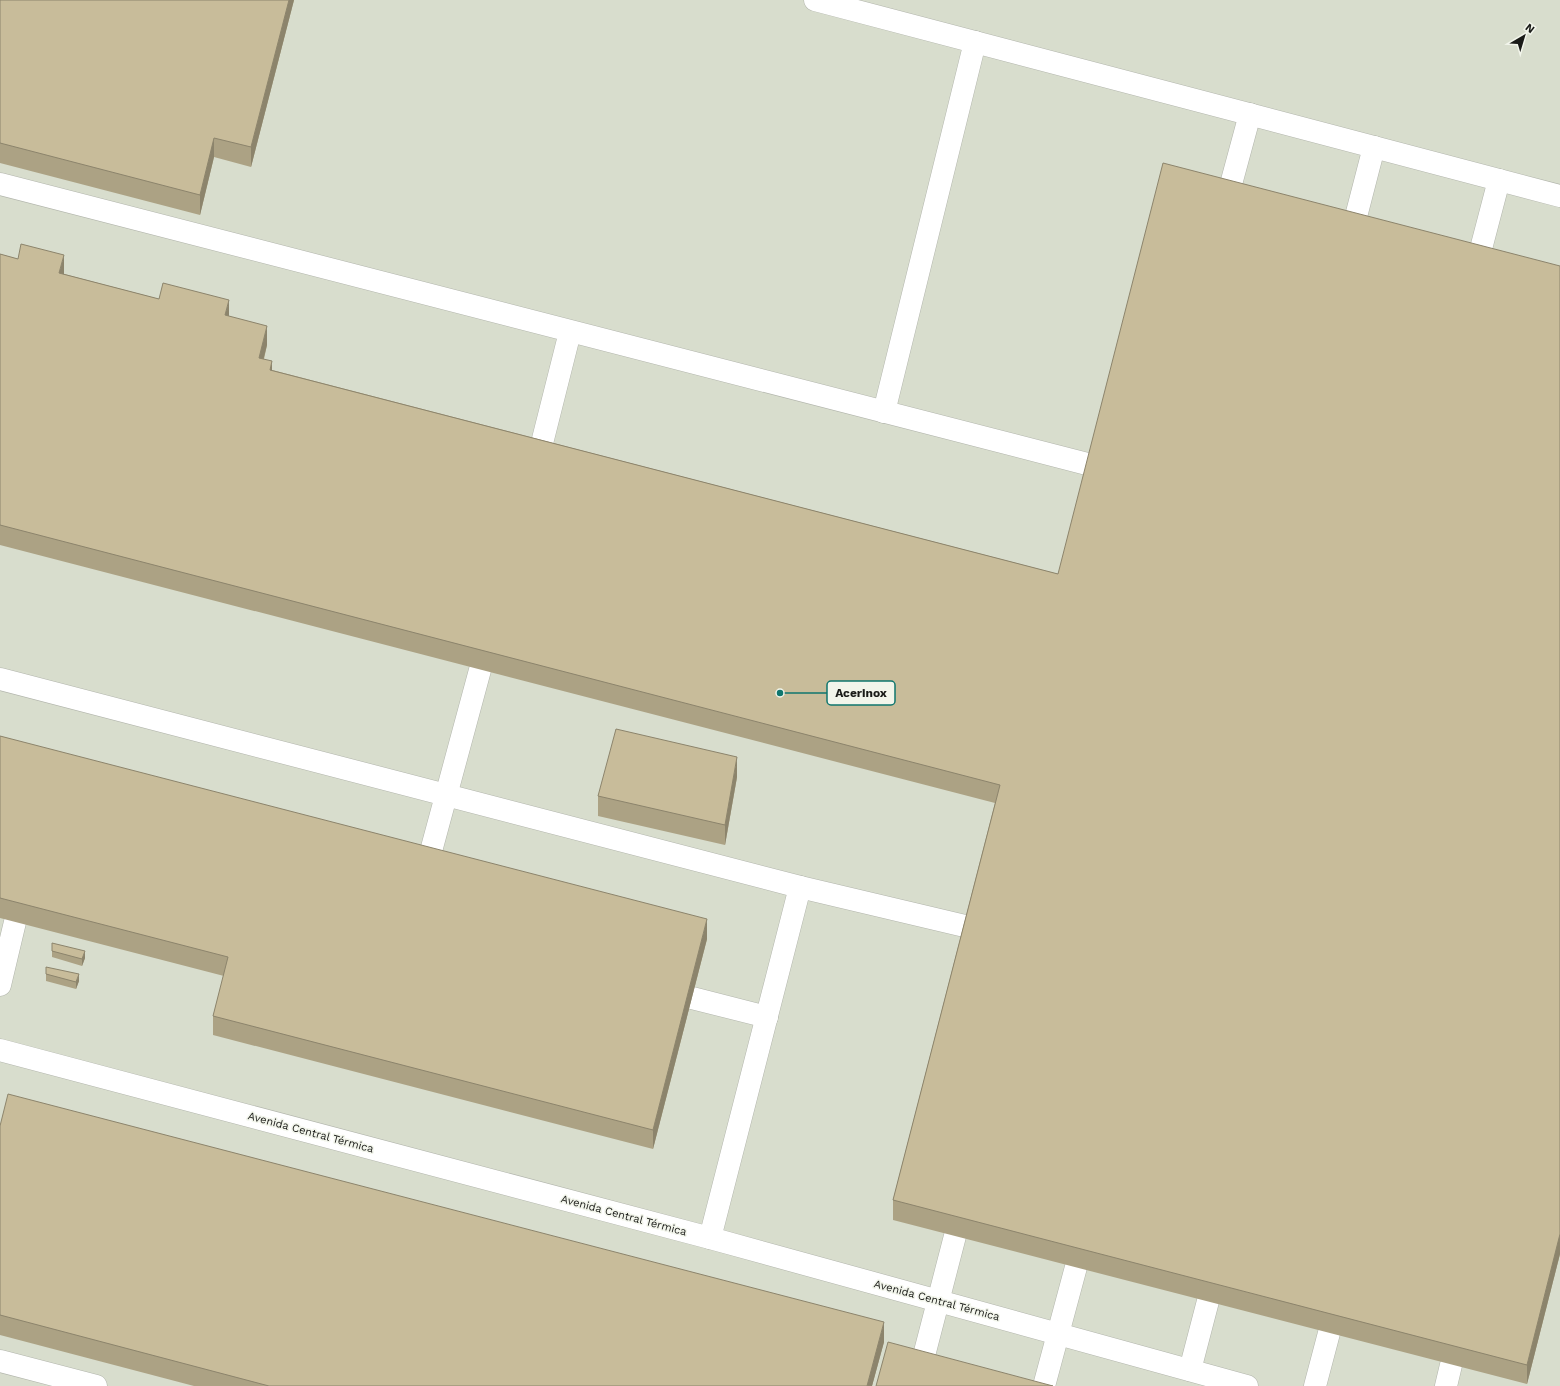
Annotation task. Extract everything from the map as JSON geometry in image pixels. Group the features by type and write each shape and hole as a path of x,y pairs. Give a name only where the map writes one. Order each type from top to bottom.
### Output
{"lane":[{"path":"816,0 1560,196"},
{"path":"884,412 975,42"},
{"path":"1227,200 1250,114"},
{"path":"1352,232 1374,147"},
{"path":"1477,264 1499,180"},
{"path":"0,184 69,191 570,332 1091,465"},
{"path":"538,459 570,332"},
{"path":"427,866 480,670"},
{"path":"0,679 800,887 969,927"},
{"path":"710,1238 800,887"},
{"path":"0,985 15,922"},
{"path":"692,998 767,1017"},
{"name":"Avenida Central Térmica","path":"0,1050 710,1238 1247,1386"},
{"path":"920,1371 955,1236"},
{"path":"1044,1386 1076,1267"},
{"path":"1190,1370 1208,1302"},
{"path":"1315,1386 1329,1333"},
{"path":"0,1361 96,1386"},
{"path":"1446,1386 1452,1365"}],"shaded area":[{"path":"0,0 1560,0 1560,1386 0,1386"}],"building":[{"path":"0,0 289,0 251,147 214,138 200,195 0,143"},
{"path":"1163,163 1560,266 1560,1234 1527,1365 893,1200 1000,785 0,525 0,254 18,259 21,244 64,255 59,273 159,299 163,283 229,300 225,315 267,326 259,358 272,361 270,370 1058,574"},
{"path":"616,729 737,757 725,825 598,796"},
{"path":"0,736 707,919 653,1130 213,1016 228,957 0,898"},
{"path":"52,943 85,951 82,959 52,951"},
{"path":"46,967 79,974 76,982 46,974"},
{"path":"8,1094 884,1322 867,1386 269,1386 0,1315 0,1126"},
{"path":"888,1342 1053,1386 876,1386"}],"place":[{"name":"Acerinox","path":"780,693"}]}
